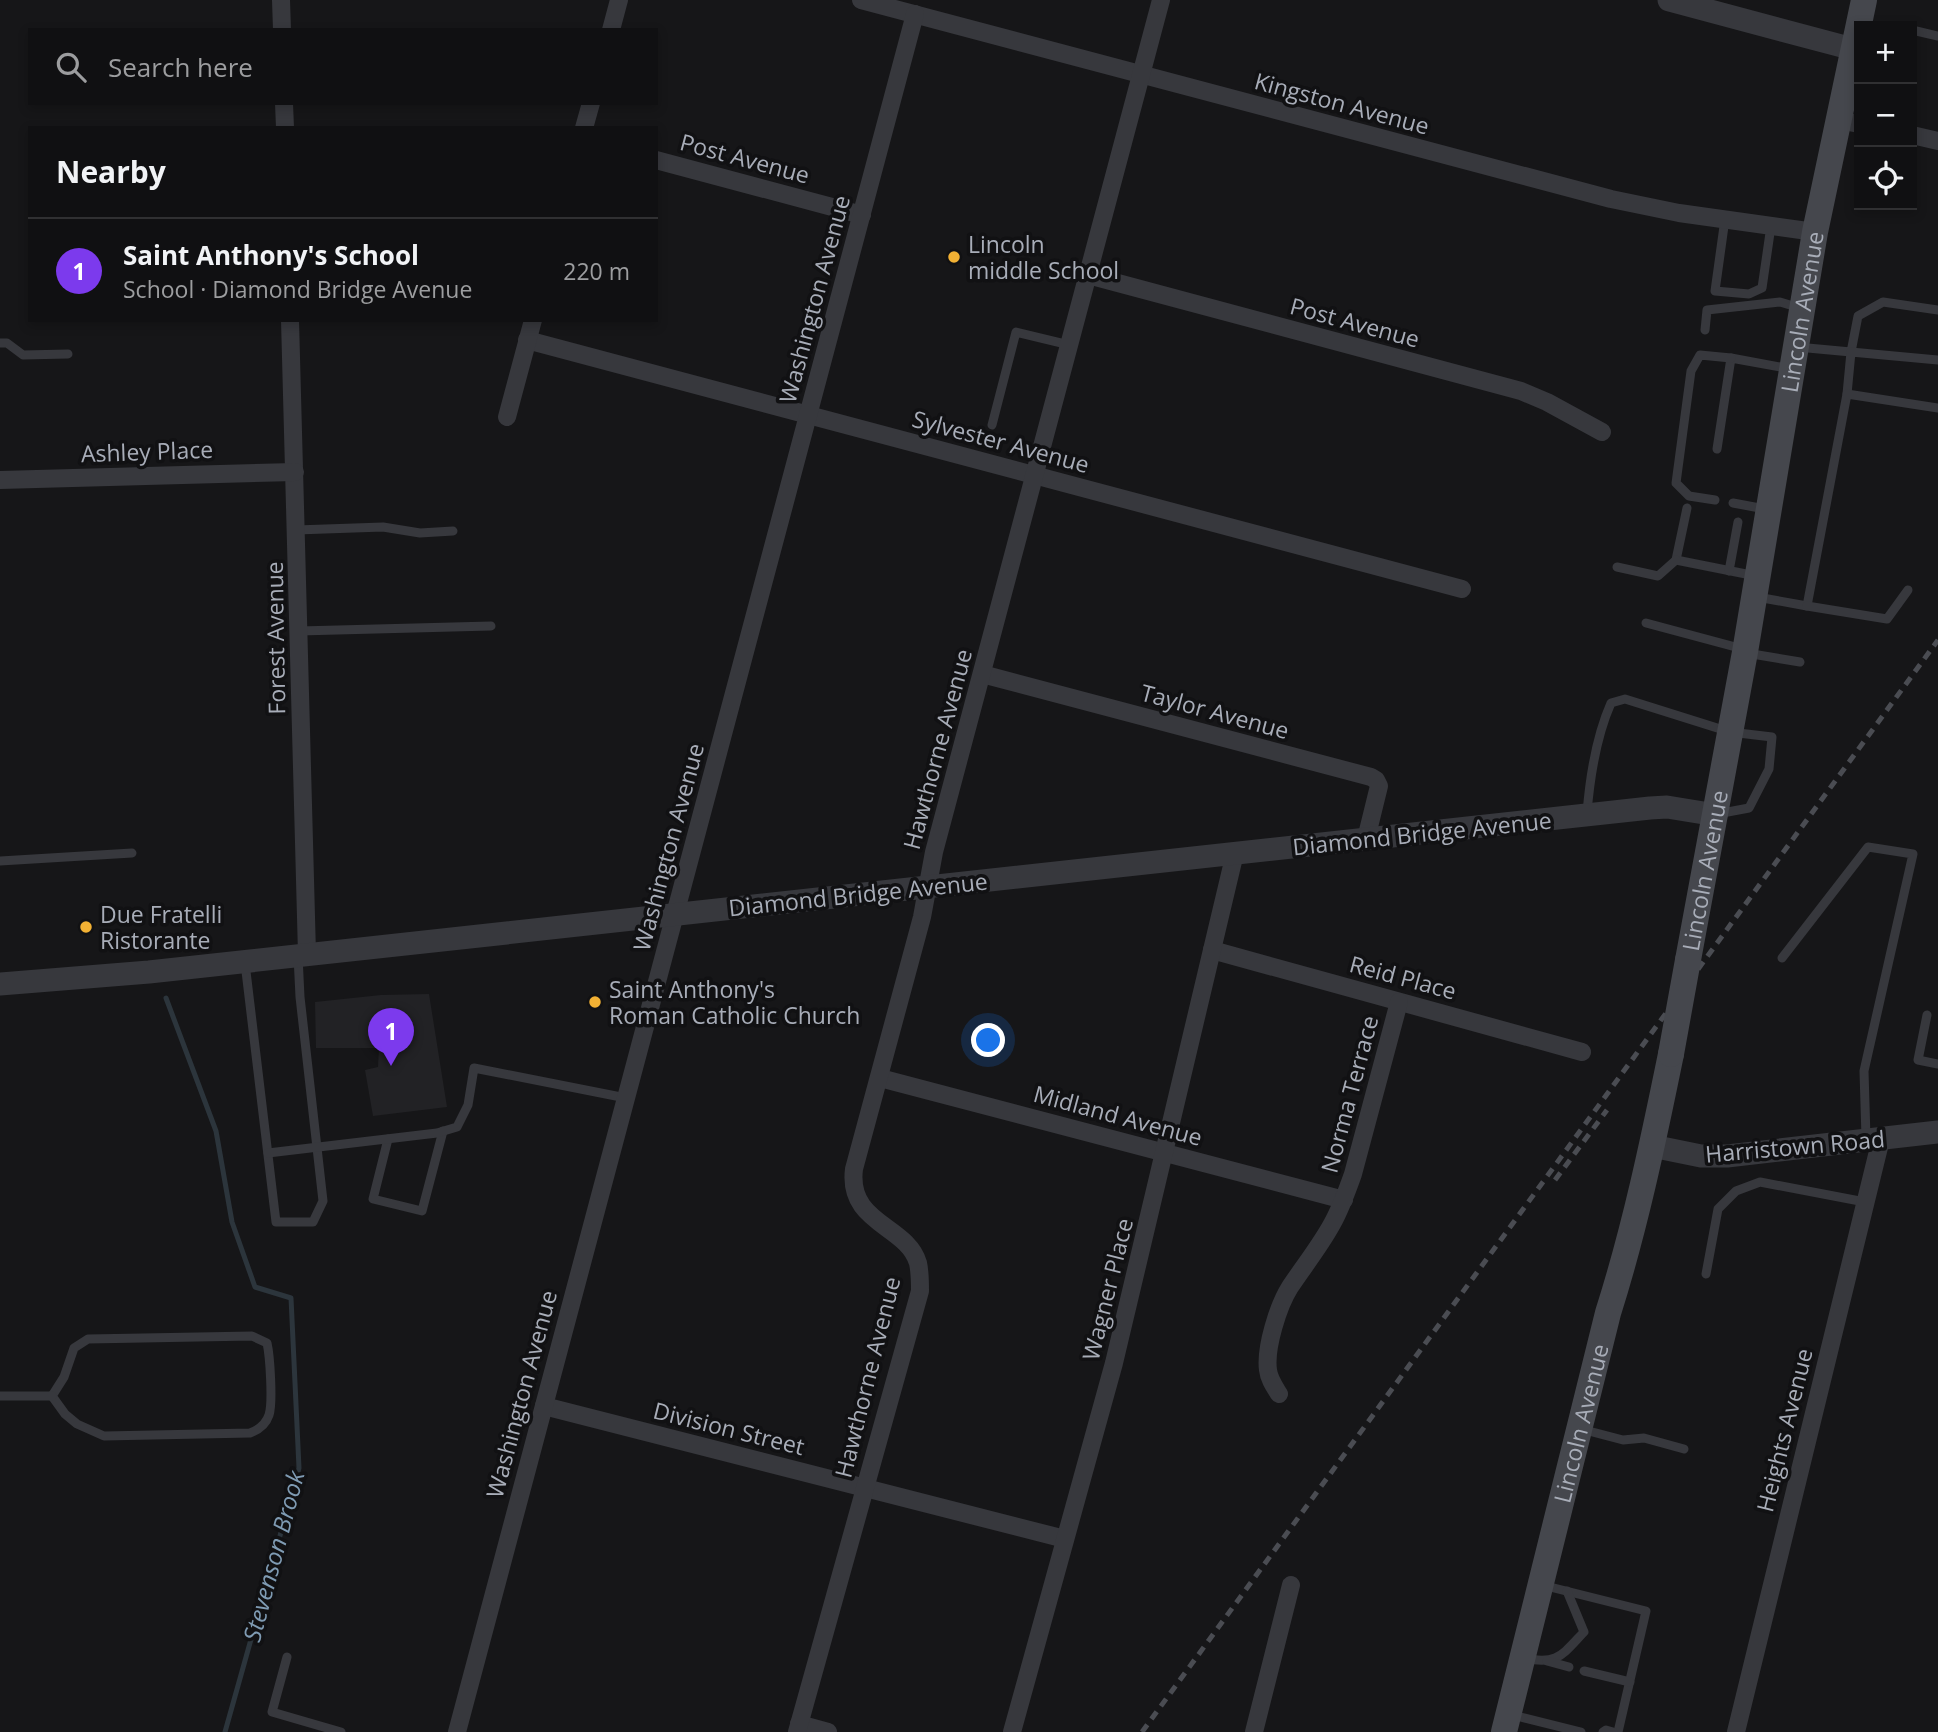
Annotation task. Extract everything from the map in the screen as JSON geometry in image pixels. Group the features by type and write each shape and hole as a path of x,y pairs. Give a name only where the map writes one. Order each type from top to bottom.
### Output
{"main road":[{"name":"Lincoln Avenue","path":"1861,21 1864,0"},
{"name":"Lincoln Avenue","path":"1506,1723 1534,1659 1540,1585 1652,1146 1716,815 1815,232 1849,122 1854,71"}],"street":[{"path":"281,0 282,28"},
{"path":"612,28 619,0"},
{"name":"Kingston Avenue","path":"861,0 1611,199 1815,232"},
{"name":"Hawthorne Avenue","path":"798,1728 920,1291 918,1262 910,1250 862,1206 852,1183 928,887 934,852 1161,0"},
{"path":"1668,0 1854,49"},
{"name":"Washington Avenue","path":"457,1732 915,14"},
{"path":"284,105 285,126"},
{"path":"585,126 590,105"},
{"path":"1917,136 1938,141"},
{"name":"Post Avenue","path":"658,161 862,215"},
{"name":"Post Avenue","path":"1088,275 1521,391 1548,402 1602,432"},
{"name":"Forest Avenue","path":"290,322 299,631 303,955"},
{"path":"507,417 532,322"},
{"name":"Sylvester Avenue","path":"527,340 1462,589"},
{"name":"Ashley Place","path":"0,480 295,471"},
{"name":"Taylor Avenue","path":"982,674 1371,777 1379,786 1366,839"},
{"name":"Diamond Bridge Avenue","path":"0,984 303,955 1667,807 1716,815"},
{"name":"Wagner Place","path":"1012,1732 1115,1363 1235,853"},
{"name":"Reid Place","path":"1212,950 1582,1052"},
{"name":"Norma Terrace","path":"1279,1394 1271,1382 1268,1353 1279,1312 1289,1289 1332,1225 1344,1200 1399,1002"},
{"name":"Midland Avenue","path":"880,1078 1344,1200"},
{"name":"Harristown Road","path":"1652,1146 1701,1156 1727,1156 1938,1132"},
{"name":"Heights Avenue","path":"1736,1732 1865,1202 1873,1140"},
{"name":"Division Street","path":"544,1406 1065,1539"},
{"path":"1254,1732 1291,1585"},
{"path":"798,1728 828,1732"}],"lane":[{"path":"1917,31 1938,36"},
{"path":"1725,219 1715,291 1749,294 1762,288 1771,226"},
{"path":"1704,330 1707,310 1780,302 1802,308"},
{"path":"1807,606 1847,394 1858,316 1884,302 1938,310"},
{"path":"992,425 1016,332 1070,345"},
{"path":"0,343 7,343 23,355 68,354"},
{"path":"1715,500 1689,496 1676,483 1691,371 1700,355 1794,358 1851,352 1938,360"},
{"path":"1717,449 1731,358"},
{"path":"1847,394 1938,408"},
{"path":"1733,503 1769,510"},
{"path":"1617,567 1658,576 1676,560 1687,508"},
{"path":"1729,571 1738,522"},
{"path":"296,530 383,527 419,533 453,531"},
{"path":"1676,560 1729,571 1756,586 1807,606 1887,619 1908,590"},
{"path":"1646,623 1745,651 1800,663"},
{"path":"299,631 491,626"},
{"path":"1587,815 1589,783 1604,719 1611,703 1625,699 1730,732 1772,737 1769,769 1749,808 1716,815"},
{"path":"1782,958 1868,847 1913,854 1864,1071 1873,1140"},
{"path":"0,861 132,853"},
{"path":"245,961 276,1222 313,1222 323,1201 300,997 303,955"},
{"path":"1927,1015 1918,1060 1938,1064"},
{"path":"268,1153 388,1139 443,1131 457,1126 468,1105 474,1068 626,1098"},
{"path":"388,1139 373,1199 422,1211 443,1131"},
{"path":"1706,1274 1718,1209 1735,1191 1760,1182 1865,1202"},
{"path":"252,1336 267,1343 269,1415 264,1424 250,1433 104,1436 77,1424 52,1396 64,1377 74,1348 88,1339 252,1336"},
{"path":"0,1396 52,1396"},
{"path":"1579,1428 1623,1440 1644,1438 1684,1449"},
{"path":"1540,1585 1646,1611 1618,1732"},
{"path":"1534,1659 1563,1653 1584,1632 1567,1591"},
{"path":"287,1657 272,1712 341,1732"},
{"path":"1534,1659 1569,1667"},
{"path":"1584,1671 1630,1682"},
{"path":"1506,1723 1581,1732"},
{"path":"1602,1732 1612,1732"}],"shaded area":[{"path":"429,994 447,1107 373,1116 365,1070 378,1067 379,1048 316,1048 315,1002 381,995"}],"waterway":[{"name":"Stevenson Brook","path":"166,998 216,1131 232,1222 255,1287 291,1298 299,1468 225,1732"}],"railway":[{"path":"1142,1732 1938,640"},
{"path":"1555,1180 1607,1110"}],"place":[{"name":"Lincoln middle School","path":"954,257"},
{"name":"Due Fratelli Ristorante","path":"86,927"},
{"name":"Saint Anthony's Roman Catholic Church","path":"595,1002"},
{"name":"Saint Anthony's School","path":"391,1066"}]}
